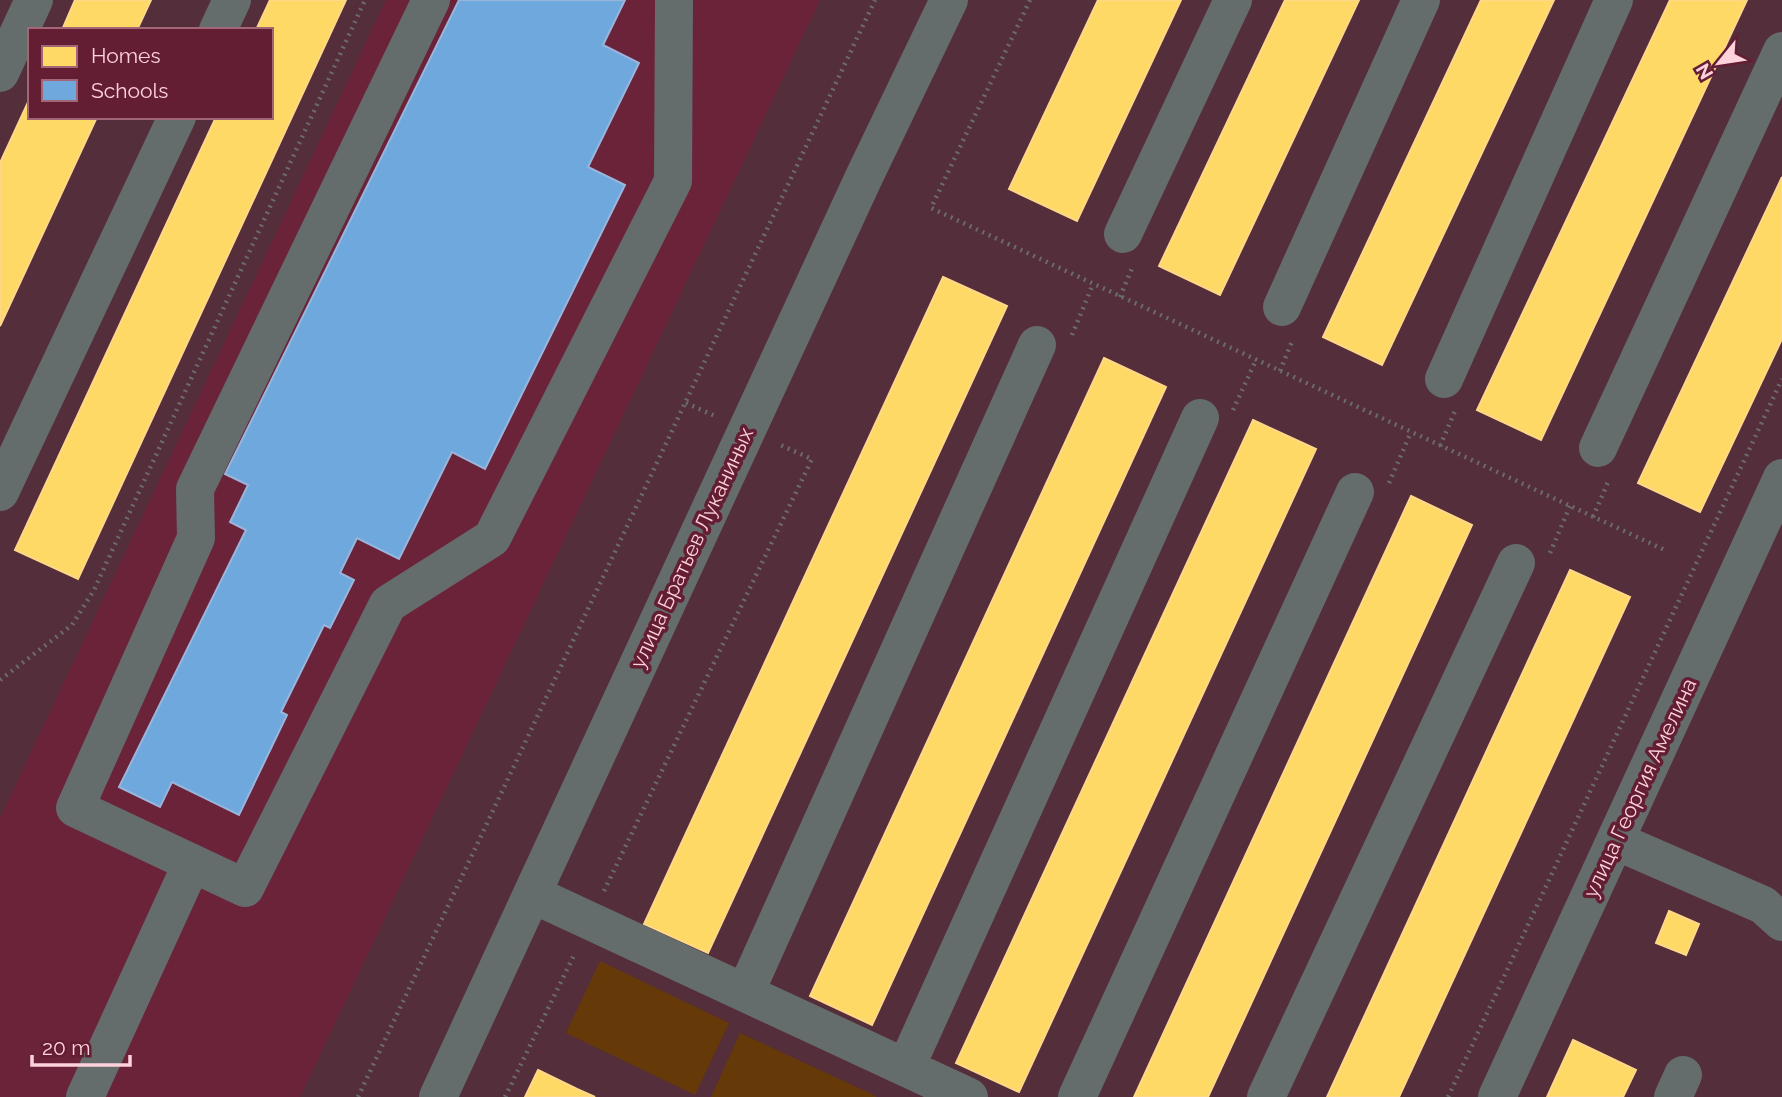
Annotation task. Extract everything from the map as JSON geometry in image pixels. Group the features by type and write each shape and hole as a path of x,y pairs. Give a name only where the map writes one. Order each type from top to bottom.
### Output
{"street":[{"path":"0,73 34,0"},
{"path":"219,28 232,0"},
{"path":"431,0 195,489 196,538 75,808 245,888 388,604 492,538 673,181 674,0"},
{"name":"улица Братьев Луканиных","path":"438,1097 746,430 949,0"},
{"path":"1123,233 1233,0"},
{"path":"1282,307 1421,0"},
{"path":"1444,379 1614,0"},
{"path":"1598,448 1782,51"},
{"path":"0,492 176,119"},
{"path":"745,993 1037,345"},
{"path":"917,1080 1200,418"},
{"name":"улица Георгия Амелина","path":"1497,1097 1782,478"},
{"path":"1077,1097 1355,492"},
{"path":"1266,1097 1516,563"},
{"path":"1616,841 1763,905 1782,922"},
{"path":"85,1097 192,863"},
{"path":"532,894 745,993 917,1080 969,1097"}],"path":[{"path":"0,680 72,625 94,590 365,0"},
{"path":"358,1097 875,0"},
{"path":"1030,0 931,208 1667,551"},
{"path":"1448,1097 1782,379"},
{"path":"505,1097 811,459 686,403"}],"shaded area":[{"path":"386,0 820,0 300,1097 0,1097 0,818"},
{"path":"600,961 729,1023 695,1095 566,1033"},
{"path":"740,1033 876,1096 876,1097 711,1097"}],"building: Homes":[{"path":"75,0 151,0 138,28 63,28"},
{"path":"270,0 346,0 78,579 15,550 215,119 273,119 273,28 257,28"},
{"path":"1098,0 1181,0 1077,221 1009,189"},
{"path":"1285,0 1359,0 1220,295 1159,266"},
{"path":"1481,0 1554,0 1382,365 1323,337"},
{"path":"1670,0 1747,0 1541,440 1477,410"},
{"path":"28,102 28,119 96,119 0,326 0,163"},
{"path":"1782,177 1782,339 1700,512 1638,483"},
{"path":"943,277 1007,306 708,953 644,924"},
{"path":"1104,358 1166,387 872,1025 810,996"},
{"path":"1253,420 1316,449 1019,1092 956,1063"},
{"path":"1411,496 1472,525 1208,1097 1134,1097"},
{"path":"1570,570 1630,597 1399,1097 1327,1097"},
{"path":"1669,911 1699,924 1686,955 1656,943"},
{"path":"1573,1040 1636,1070 1623,1097 1547,1097"},
{"path":"538,1070 577,1089 595,1097 525,1097"}],"building: Schools":[{"path":"459,0 625,0 603,45 639,63 588,167 625,185 485,469 452,452 399,559 357,538 340,573 354,580 330,628 324,625 281,712 287,715 239,815 172,782 160,807 119,787 246,530 230,522 248,485 225,474"}]}
